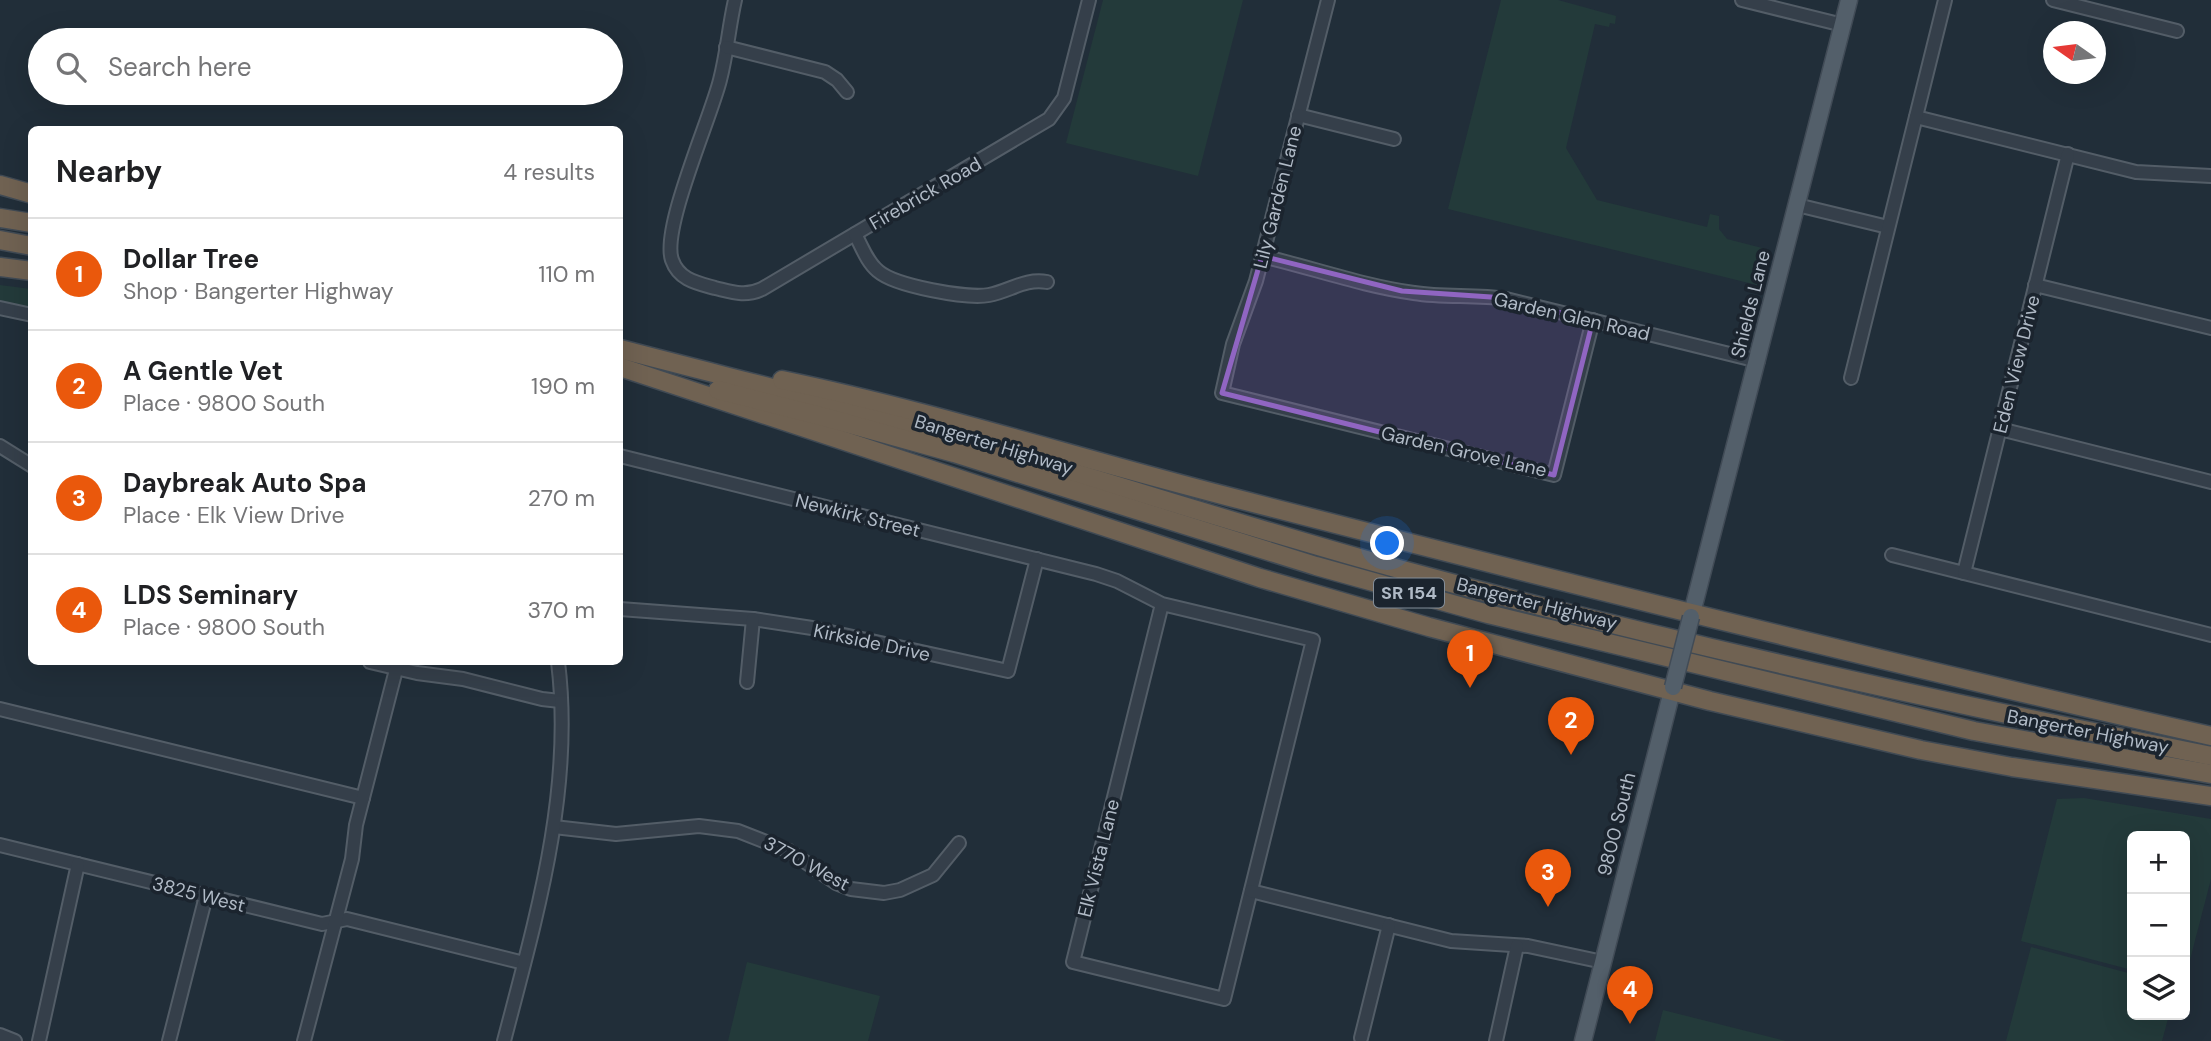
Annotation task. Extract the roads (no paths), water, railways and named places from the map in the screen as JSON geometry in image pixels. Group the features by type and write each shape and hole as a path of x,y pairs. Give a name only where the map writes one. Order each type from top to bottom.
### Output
{"highway":[{"path":"0,186 28,193"},
{"path":"0,218 28,222"},
{"path":"0,240 28,245"},
{"path":"0,267 28,270"},
{"path":"623,350 905,408 1170,482 1691,616 2211,736"},
{"name":"Bangerter Highway","path":"623,350 950,436 1176,505 1477,590 1872,686 2211,756"},
{"path":"623,368 1294,589 1429,627 1962,758 2211,796"},
{"name":"Bangerter Highway","path":"623,368 881,432 1316,566 1488,614 1974,731 2211,774"}],"main road":[{"name":"Shields Lane","path":"1691,616 1849,0"},
{"name":"9800 South","path":"1583,1041 1691,616"}],"street":[{"path":"735,0 726,47 825,72 837,80 847,92"},
{"name":"Firebrick Road","path":"726,47 714,102 690,167 671,239 672,260 683,276 694,283 737,294 752,293 1049,119 1059,106 1066,89 1089,0"},
{"name":"Lily Garden Lane","path":"1222,393 1234,344 1253,291 1328,0"},
{"path":"1742,0 1843,26"},
{"path":"1851,378 1945,0"},
{"path":"2053,0 2178,31"},
{"path":"1298,115 1394,139"},
{"path":"1916,117 2149,174 2195,173 2211,176"},
{"name":"Eden View Drive","path":"1964,573 2068,154"},
{"path":"1797,205 1888,227"},
{"path":"855,234 878,271 893,279 925,288 975,297 1002,292 1028,282 1047,282"},
{"name":"Garden Glen Road","path":"1262,256 1402,291 1499,298 1758,360"},
{"path":"2035,285 2211,328"},
{"path":"0,308 28,314"},
{"name":"Garden Grove Lane","path":"1222,393 1554,475 1592,320"},
{"path":"2000,429 2211,482"},
{"path":"0,446 28,464"},
{"name":"Newkirk Street","path":"623,457 1096,574 1117,581 1162,604 1313,640 1251,891"},
{"path":"1892,555 2211,635"},
{"name":"Kirkside Drive","path":"623,609 753,619 871,640 1008,671 1037,559"},
{"name":"Elk Vista Lane","path":"1162,604 1073,962 1224,999 1251,891"},
{"path":"747,682 753,619"},
{"path":"304,1041 352,859 363,799 397,665 560,701"},
{"path":"505,1041 543,886 554,827 559,772 558,665"},
{"path":"0,709 363,799"},
{"name":"3770 West","path":"554,827 616,834 699,826 738,831 774,843 836,883 852,889 884,892 908,887 933,875 959,843"},
{"name":"3825 West","path":"0,845 322,924 347,919 524,963"},
{"path":"39,1041 78,864"},
{"path":"1251,891 1468,943 1517,946 1603,962"},
{"path":"169,1041 206,896"},
{"path":"1361,1038 1389,925"},
{"path":"1496,1041 1517,946"},
{"path":"0,1035 15,1041"}],"place":[{"name":"Dollar Tree","path":"1470,688"},
{"name":"A Gentle Vet","path":"1571,755"},
{"name":"Daybreak Auto Spa","path":"1548,907"},
{"name":"LDS Seminary","path":"1630,1024"}]}
